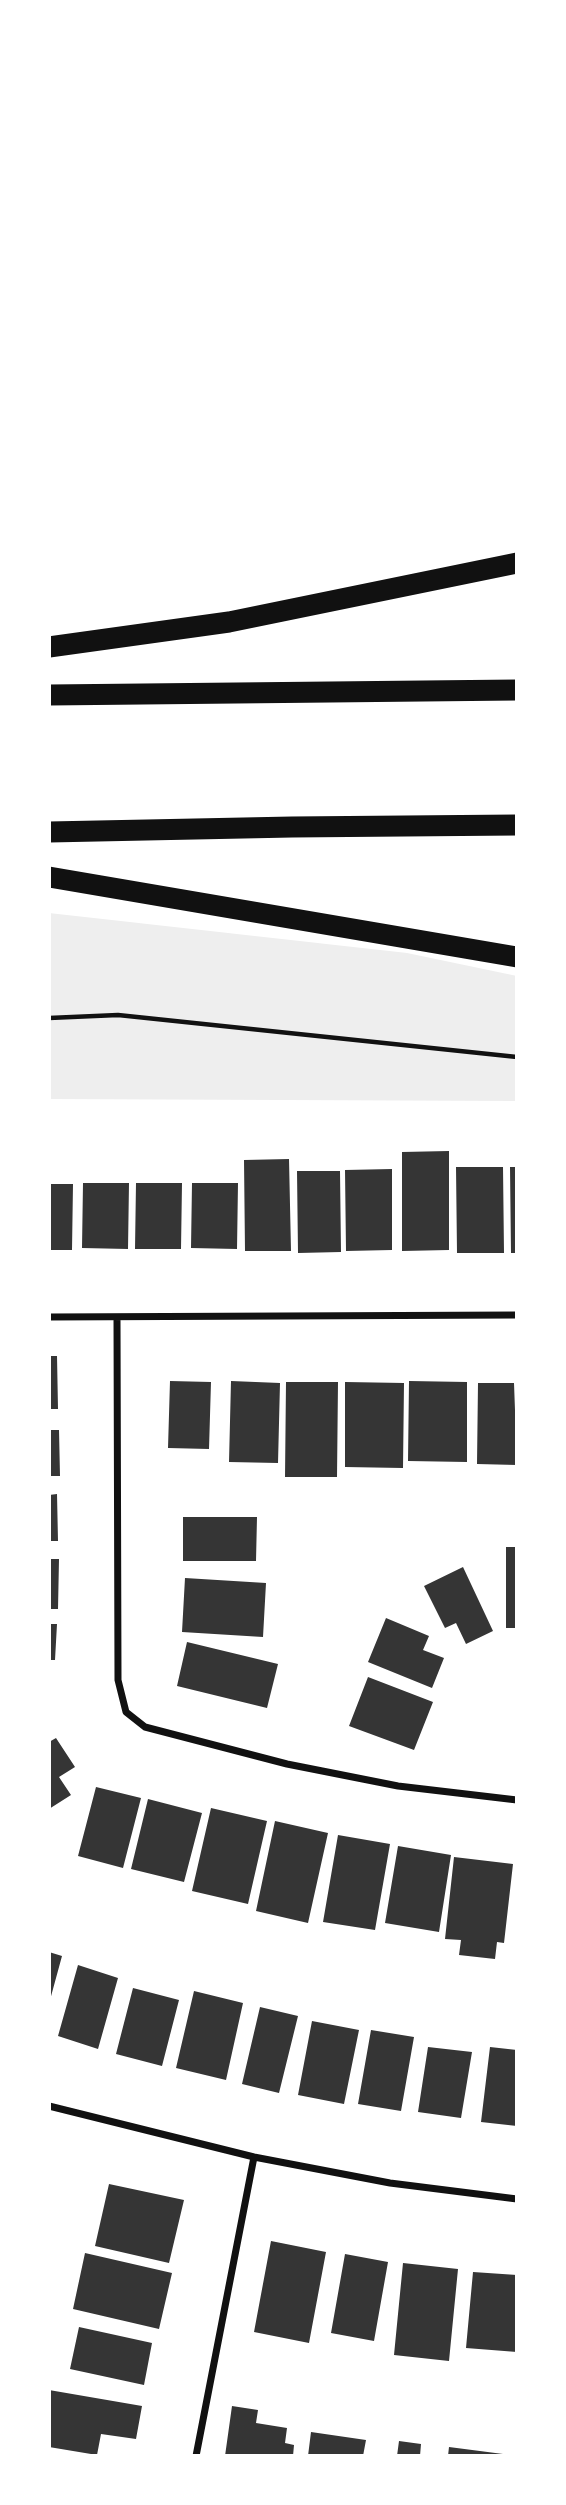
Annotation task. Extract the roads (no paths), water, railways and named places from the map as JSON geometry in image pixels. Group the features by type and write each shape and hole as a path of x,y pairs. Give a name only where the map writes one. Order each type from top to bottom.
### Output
{"highway":[{"path":"49,647 229,622 517,563"},
{"path":"49,695 517,690"},
{"path":"49,832 517,825"},
{"path":"49,877 517,957"}],"street":[{"path":"49,1317 517,1315"},
{"path":"117,1318 118,1681 126,1712 145,1727 287,1764 398,1786 517,1800"},
{"path":"49,2106 254,2157 390,2183 517,2199"},
{"path":"196,2456 254,2157"}]}
